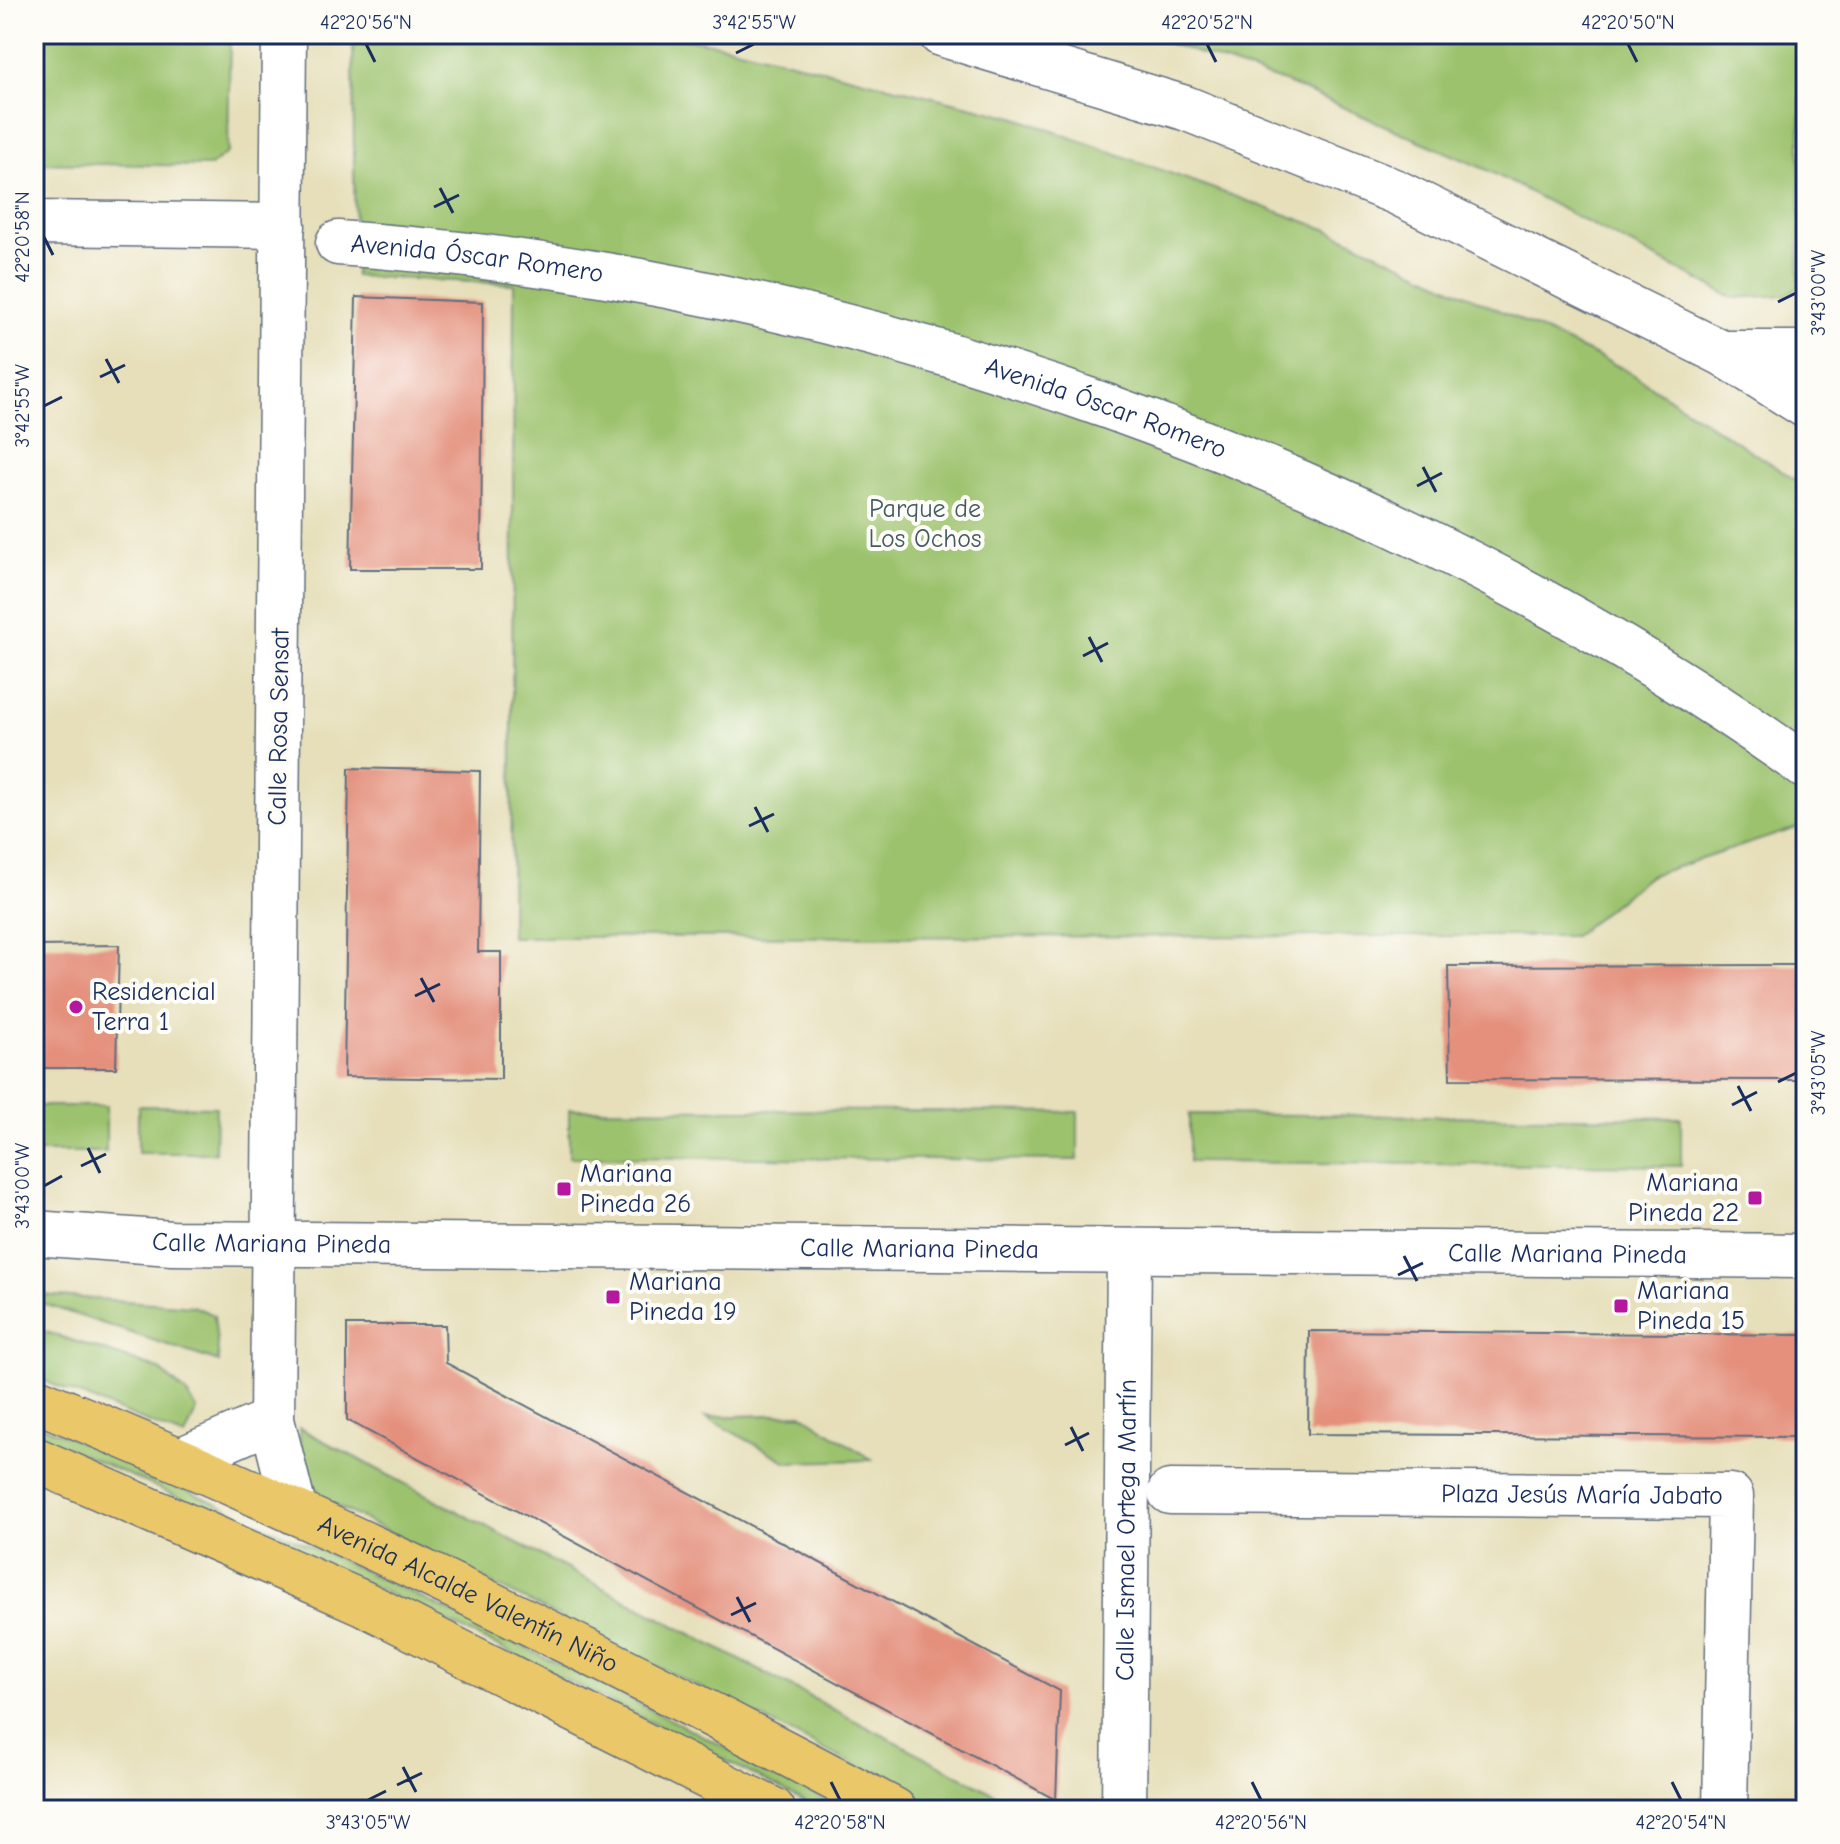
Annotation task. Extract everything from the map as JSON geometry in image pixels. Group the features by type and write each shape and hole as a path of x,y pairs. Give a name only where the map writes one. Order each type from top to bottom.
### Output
{"main road":[{"name":"Avenida Alcalde Valentín Niño","path":"34,1399 180,1460 544,1628 894,1810"},
{"name":"Avenida Alcalde Valentín Niño","path":"34,1459 233,1543 363,1603 773,1810"}],"street":[{"name":"Calle Rosa Sensat","path":"284,34 272,1420 295,1512"},
{"path":"941,34 1185,108 1396,192 1722,353 1806,406"},
{"path":"34,223 283,226"},
{"name":"Avenida Óscar Romero","path":"338,243 477,255 760,306 923,346 1100,404 1267,468 1424,540 1614,644 1806,767"},
{"path":"1722,353 1806,353"},
{"name":"Calle Mariana Pineda","path":"34,1233 172,1243 1806,1256"},
{"name":"Calle Ismael Ortega Martín","path":"1124,1810 1129,1251"},
{"path":"180,1460 272,1420"},
{"name":"Plaza Jesús María Jabato","path":"1170,1492 1731,1496 1725,1810"}],"green space":[{"path":"34,34 230,34 228,152 210,166 34,163"},
{"name":"Parque de Los Ochos","path":"353,34 654,34 723,45 1014,117 1331,231 1626,370 1806,487 1806,825 1649,876 1574,936 511,937 514,284 355,276"},
{"path":"1141,34 1801,34 1799,287 1785,295 1733,298 1487,170 1287,83"},
{"path":"34,1106 106,1106 106,1152 34,1152"},
{"path":"138,1106 216,1107 215,1153 138,1153"},
{"path":"569,1109 1078,1112 1078,1160 569,1157"},
{"path":"1189,1114 1681,1118 1681,1166 1189,1162"},
{"path":"42,1295 193,1306 214,1315 219,1362 41,1303"},
{"path":"34,1328 159,1369 186,1393 197,1409 185,1437 34,1377"},
{"path":"802,1414 872,1460 787,1462 705,1417"},
{"path":"34,1422 443,1608 845,1810 821,1810 431,1614 234,1522 34,1434"},
{"path":"299,1428 1025,1810 945,1810 323,1499 303,1465"}],"building":[{"path":"356,297 483,302 481,569 350,569"},
{"path":"349,768 480,771 478,952 501,952 501,1079 344,1077"},
{"name":"Residencial Terra 1","path":"119,945 116,1068 34,1068 34,946"},
{"path":"1806,965 1806,1080 1450,1079 1448,966"},
{"path":"347,1325 445,1325 446,1363 1060,1691 1056,1800 347,1420"},
{"path":"1309,1331 1806,1335 1806,1437 1308,1434"}],"place":[{"name":"Residencial Terra 1","path":"76,1007"},
{"name":"Mariana Pineda 26","path":"564,1189"},
{"name":"Mariana Pineda 22","path":"1755,1198"},
{"name":"Mariana Pineda 19","path":"613,1297"},
{"name":"Mariana Pineda 15","path":"1621,1306"}]}
